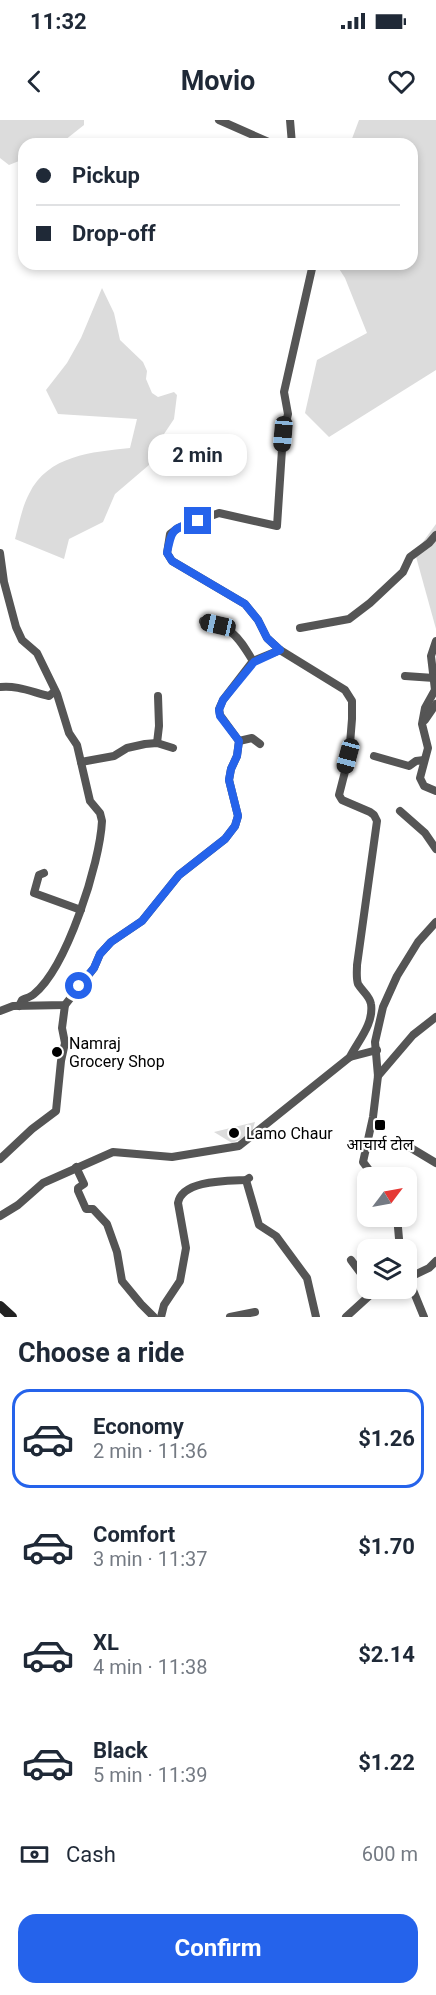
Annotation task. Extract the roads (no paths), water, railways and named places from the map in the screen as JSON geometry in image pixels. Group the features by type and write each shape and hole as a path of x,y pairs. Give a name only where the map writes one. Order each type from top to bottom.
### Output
{"street":[{"path":"219,120 260,138"},
{"path":"290,120 292,138"},
{"path":"2,1211 18,1205 44,1183 113,1152 172,1157 239,1146 350,1057 368,1027 371,1004 359,985 357,964 376,818 370,812 342,800 339,795 348,756 352,701 345,690 280,650 267,638 258,620 245,604 172,561 167,553 170,534 178,528 219,513 277,526 283,434 288,414 284,392 312,270"},
{"path":"300,628 349,619 403,572 410,557 436,535"},
{"path":"0,553 4,582 16,627 22,640 37,653 55,691 69,733 77,745 90,801 100,813 102,820 93,869 81,910 67,942 46,980 33,995 22,1000 19,1006"},
{"path":"203,621 229,629 240,640 254,662"},
{"path":"436,641 431,656 435,690 425,708 422,724 428,748 420,778 421,783 428,789 436,791"},
{"path":"0,1159 32,1129 56,1111 65,1043 62,1028 64,1005 94,968 100,954 111,942 142,921 179,875 225,839 235,826 238,816 229,780 239,741 220,716 219,710 223,700 254,662 280,650"},
{"path":"405,676 434,678"},
{"path":"0,687 17,686 30,692 49,696 55,691"},
{"path":"157,742 158,696"},
{"path":"422,724 436,704"},
{"path":"239,741 252,738 260,744"},
{"path":"81,762 106,758 127,748 157,742 172,748"},
{"path":"374,756 409,766 416,761 424,760"},
{"path":"400,811 425,833 436,849"},
{"path":"44,873 39,876 34,893 81,910"},
{"path":"367,1167 363,1162 373,1117 378,1076 375,1042 383,1007 418,942 436,922"},
{"path":"0,1011 19,1006 64,1005"},
{"path":"378,1076 413,1035 436,1017"},
{"path":"350,1057 376,1050"},
{"path":"401,1142 436,1163"},
{"path":"76,1167 84,1184 78,1188 78,1191 86,1209 93,1209 107,1224 117,1252 122,1281 154,1317"},
{"path":"161,1317 164,1305 180,1281 186,1248 178,1203 179,1196 188,1188 248,1179 259,1225 276,1236 307,1278 316,1317"},
{"path":"351,1260 357,1268"},
{"path":"417,1273 429,1268 436,1261"},
{"path":"346,1317 366,1299"},
{"path":"416,1299 424,1317"},
{"path":"1,1308 12,1317"},
{"path":"230,1317 255,1312"}],"place":[{"name":"Namraj Grocery Shop","path":"57,1052"},
{"name":"आचार्य टोल","path":"380,1125"},
{"name":"Lamo Chaur","path":"234,1133"}]}
